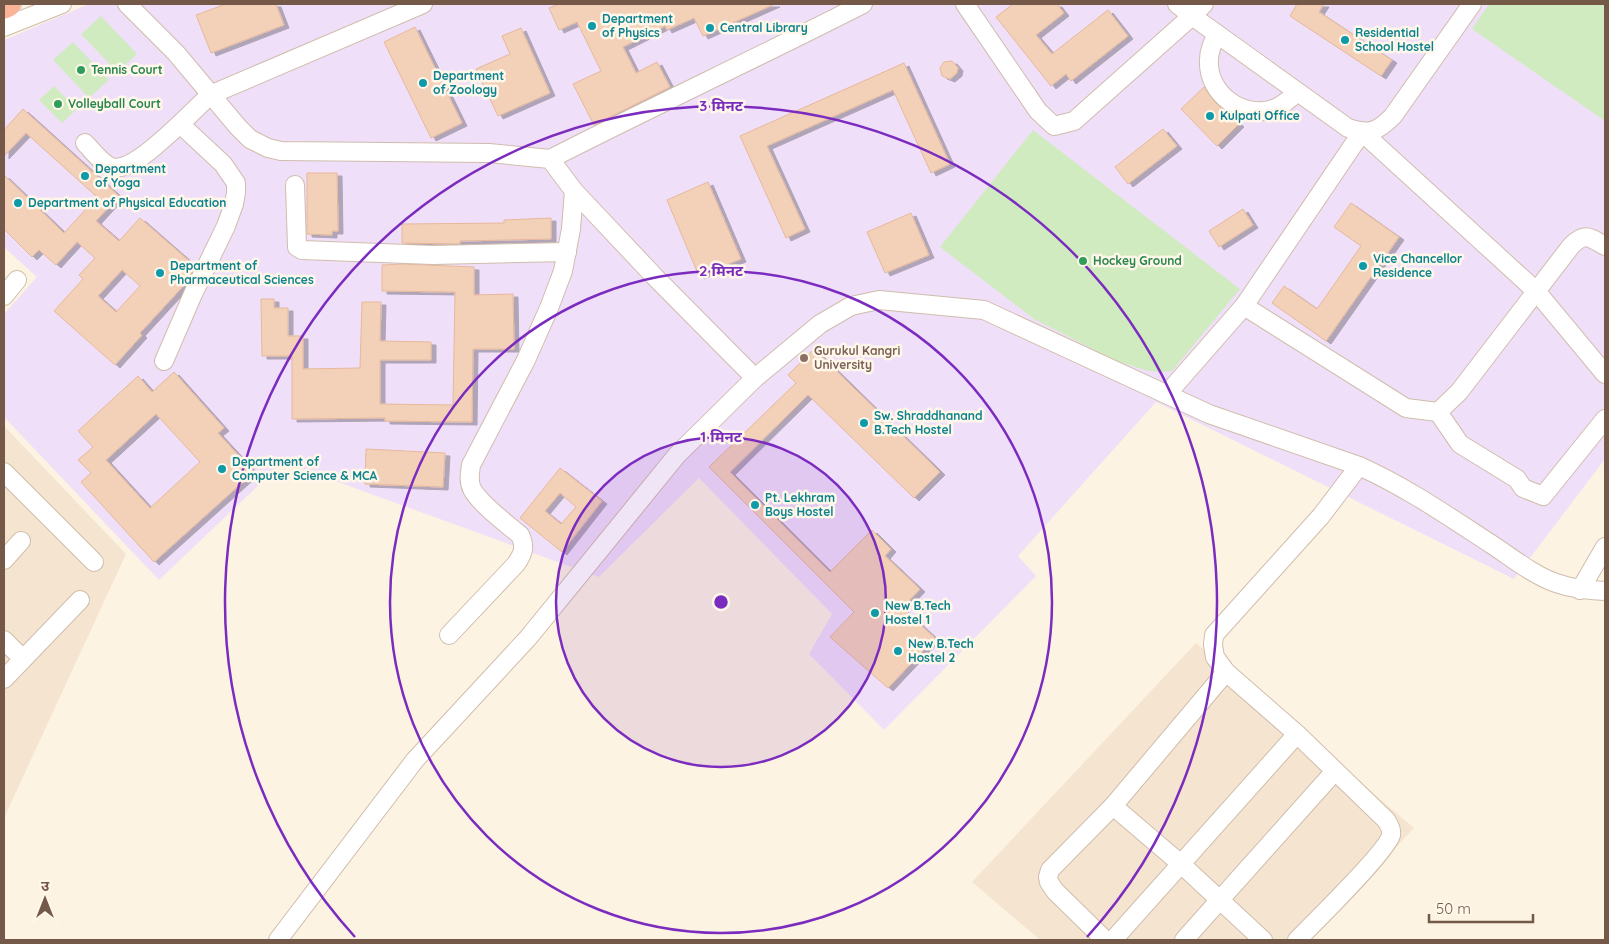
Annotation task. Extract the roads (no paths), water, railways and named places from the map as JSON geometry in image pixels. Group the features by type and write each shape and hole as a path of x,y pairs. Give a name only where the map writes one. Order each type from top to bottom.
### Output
{"highway":[{"path":"4,6 8,4"}],"street":[{"path":"4,27 62,4"},
{"path":"128,4 176,53 238,127 250,139 268,148 281,151 489,153 550,158 650,108 745,64 862,4"},
{"path":"85,143 111,167 122,168 148,151 210,95 423,4"},
{"path":"966,4 1038,111 1054,126 1074,121 1198,10"},
{"path":"1177,4 1198,10 1217,34 1348,128 1362,132 1380,129 1393,116 1472,4"},
{"path":"1217,34 1211,46 1208,60 1210,74 1215,86 1224,98 1241,108 1262,111 1275,108 1297,92"},
{"path":"164,361 193,294 226,226 236,193 236,183 224,164 180,124"},
{"path":"1362,132 1536,291 1605,374"},
{"path":"1167,394 1244,306 1362,132"},
{"path":"550,158 574,191 654,276 755,378"},
{"path":"295,185 297,247 302,250 433,255 567,252"},
{"path":"449,635 516,564 524,550 524,542 520,536 479,497 472,488 469,476 471,465 526,360 550,308 564,271 574,191"},
{"path":"1438,412 1459,392 1559,260 1580,237 1585,236 1605,246"},
{"path":"4,296 17,280"},
{"path":"278,940 415,760 528,638 677,455 755,378 820,324 851,306 879,300 984,310 1209,414 1359,466 1414,494 1555,583 1580,590 1605,591"},
{"path":"1244,306 1406,408 1438,412 1460,444 1516,479 1523,488 1543,496 1605,419"},
{"path":"1298,940 1376,857 1391,837 1391,828 1386,820 1297,734 1226,672 1215,657 1214,635 1321,516 1359,466"},
{"path":"4,472 94,562"},
{"path":"4,560 21,541"},
{"path":"1580,590 1605,547"},
{"path":"4,679 80,600"},
{"path":"4,640 23,659"},
{"path":"1105,940 1055,891 1049,882 1050,870 1113,806 1226,672"},
{"path":"1113,940 1297,734"},
{"path":"1184,940 1335,771"},
{"path":"1113,806 1181,864 1263,940"}],"place":[{"name":"Department of Physics","path":"592,26"},
{"name":"Central Library","path":"710,28"},
{"name":"Residential School Hostel","path":"1345,40"},
{"name":"Tennis Court","path":"81,70"},
{"name":"Department of Zoology","path":"423,83"},
{"name":"Volleyball Court","path":"58,104"},
{"name":"Kulpati Office","path":"1210,116"},
{"name":"Department of Yoga","path":"85,176"},
{"name":"Department of Physical Education","path":"18,203"},
{"name":"Hockey Ground","path":"1083,261"},
{"name":"Vice Chancellor Residence","path":"1363,266"},
{"name":"Department of Pharmaceutical Sciences","path":"160,273"},
{"name":"Gurukul Kangri University","path":"804,358"},
{"name":"Sw. Shraddhanand B.Tech Hostel","path":"864,423"},
{"name":"Department of Computer Science & MCA","path":"222,469"},
{"name":"Pt. Lekhram Boys Hostel","path":"755,505"},
{"name":"New B.Tech Hostel 1","path":"875,613"},
{"name":"New B.Tech Hostel 2","path":"898,651"}]}
